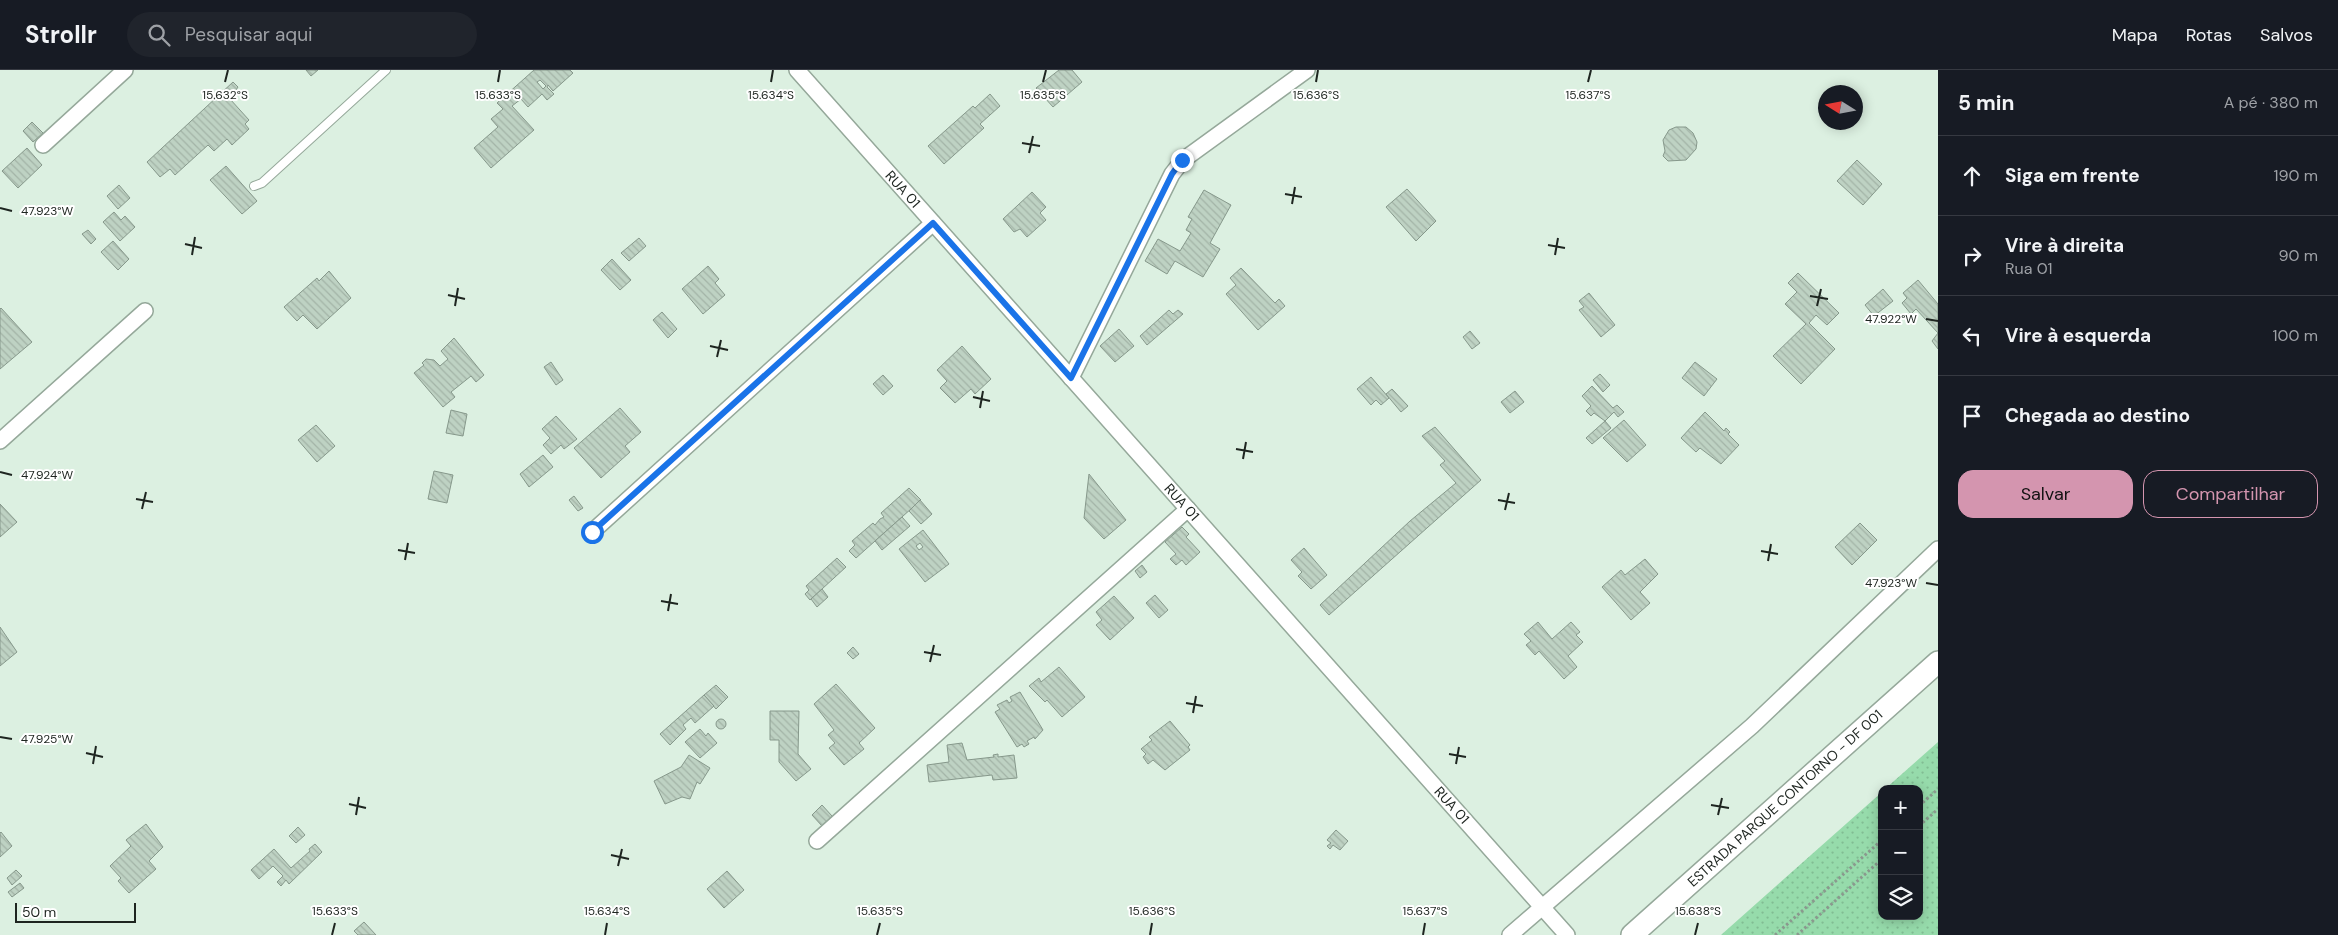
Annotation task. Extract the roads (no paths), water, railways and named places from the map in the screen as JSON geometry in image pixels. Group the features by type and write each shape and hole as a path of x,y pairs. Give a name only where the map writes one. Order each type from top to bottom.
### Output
{"main road":[{"name":"ESTRADA PARQUE CONTORNO - DF 001","path":"1632,935 1938,662"}],"street":[{"path":"43,145 124,70"},
{"name":"RUA 01","path":"797,70 1567,935"},
{"path":"1071,378 1172,174 1182,160 1307,70"},
{"path":"592,532 933,223"},
{"path":"0,441 144,311"},
{"path":"817,841 1188,509"},
{"path":"1510,935 1752,726 1938,549"}],"lane":[{"path":"254,186 262,183 386,70"}]}
